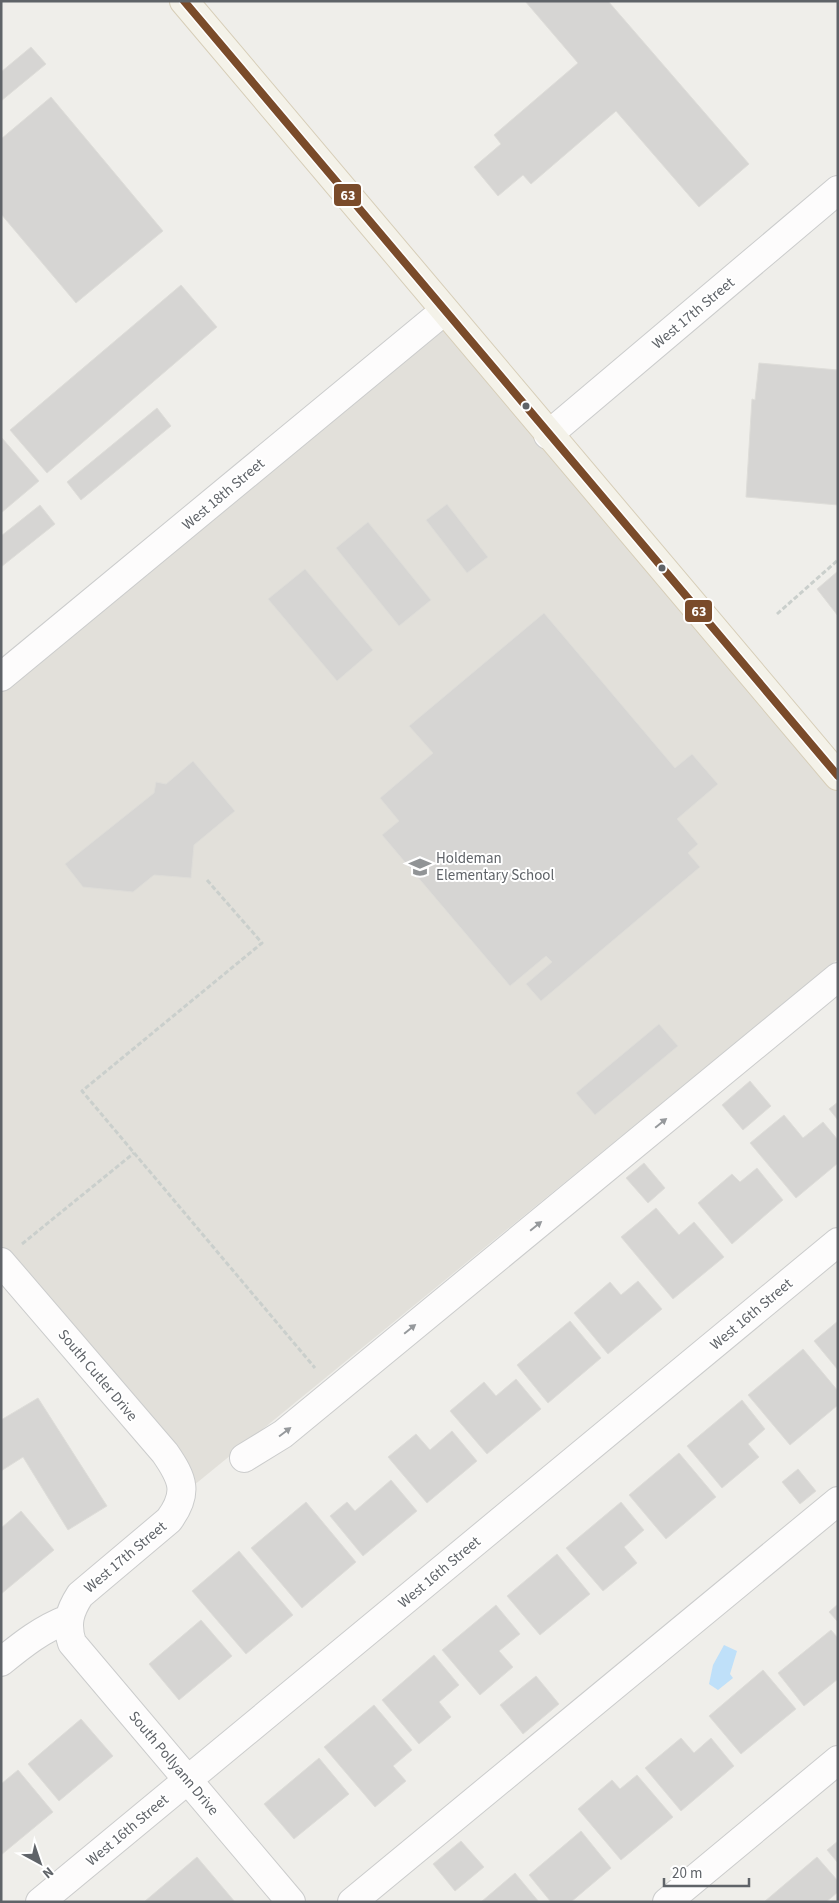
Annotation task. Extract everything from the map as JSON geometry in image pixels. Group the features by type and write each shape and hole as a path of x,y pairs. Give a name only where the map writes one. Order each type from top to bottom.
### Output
{"main road":[{"path":"184,1 548,435 838,776"}],"street":[{"name":"West 17th Street","path":"548,435 838,190"},
{"name":"West 18th Street","path":"1,677 444,311"},
{"path":"244,1458 283,1434 838,977"},
{"name":"West 16th Street","path":"40,1902 838,1242"},
{"name":"South Cutler Drive","path":"11,1254 165,1453 181,1481 182,1495"},
{"name":"West 17th Street","path":"68,1618 72,1607 80,1595 168,1520 178,1508 182,1495"},
{"path":"352,1902 838,1500"},
{"path":"1,1662 49,1626 68,1618"},
{"name":"South Pollyann Drive","path":"68,1618 70,1637 79,1653 291,1902"},
{"path":"667,1902 838,1760"}],"path":[{"path":"777,614 838,560"},
{"path":"207,880 262,943 82,1091 315,1368"},
{"path":"11,1254 134,1153"}],"shaded area":[{"name":"Holdeman Elementary School","path":"444,311 838,776 838,959 182,1495 1,1262 1,677"}],"water":[{"path":"724,1645 737,1651 730,1674 733,1678 718,1690 709,1684 713,1665"}],"building":[{"path":"525,1 608,1 749,164 699,207 616,111 531,184 523,175 498,196 474,167 501,144 494,135 578,63"},
{"path":"31,47 46,64 1,101 1,72"},
{"path":"51,97 163,231 76,303 1,214 1,139"},
{"path":"181,285 217,327 47,473 10,430"},
{"path":"759,363 838,370 838,505 746,497 752,399 755,400"},
{"path":"157,408 171,426 81,500 67,482"},
{"path":"1,439 39,481 1,513"},
{"path":"447,504 488,557 467,573 426,520"},
{"path":"40,505 55,524 1,567 1,536"},
{"path":"368,522 431,600 399,626 336,548"},
{"path":"305,569 373,650 337,681 268,599"},
{"path":"838,571 838,616 817,589"},
{"path":"544,613 675,768 692,754 718,784 677,819 698,844 688,853 700,867 541,1001 526,984 552,962 546,956 510,986 382,835 399,821 380,798 433,753 409,726"},
{"path":"193,761 235,811 194,845 191,878 154,875 133,892 83,887 65,864 154,793 156,782 166,784"},
{"path":"659,1024 678,1046 595,1115 576,1093"},
{"path":"750,1081 771,1106 743,1130 722,1105"},
{"path":"838,1102 838,1120 829,1109"},
{"path":"784,1115 803,1138 823,1122 838,1140 838,1163 796,1198 750,1143"},
{"path":"644,1163 665,1188 648,1203 626,1178"},
{"path":"757,1168 783,1200 732,1244 698,1203 732,1174 740,1182"},
{"path":"656,1208 679,1235 694,1222 724,1257 673,1299 621,1237"},
{"path":"638,1281 662,1309 608,1354 574,1313 610,1282 621,1295"},
{"path":"570,1321 601,1358 548,1403 517,1365"},
{"path":"838,1321 838,1370 814,1341"},
{"path":"803,1349 838,1391 838,1405 790,1445 748,1395"},
{"path":"516,1379 541,1409 487,1454 450,1411 484,1382 496,1396"},
{"path":"38,1398 107,1506 68,1530 23,1457 1,1471 1,1420"},
{"path":"742,1400 765,1429 748,1444 759,1457 722,1488 687,1446"},
{"path":"452,1431 477,1461 427,1503 388,1457 416,1434 430,1450"},
{"path":"679,1453 716,1497 666,1539 629,1495"},
{"path":"798,1469 816,1491 800,1504 782,1482"},
{"path":"391,1480 417,1511 363,1556 330,1516 347,1502 355,1511"},
{"path":"306,1502 356,1562 302,1608 251,1548"},
{"path":"621,1502 644,1530 624,1547 637,1563 603,1591 566,1548"},
{"path":"21,1511 54,1550 1,1594 1,1528"},
{"path":"239,1551 293,1615 246,1654 192,1591"},
{"path":"557,1554 590,1594 540,1635 507,1596"},
{"path":"838,1604 838,1622 829,1612"},
{"path":"496,1605 520,1634 499,1651 513,1667 480,1695 442,1650"},
{"path":"201,1620 232,1656 179,1700 149,1664"},
{"path":"831,1630 838,1638 838,1679 804,1706 778,1673"},
{"path":"434,1655 459,1685 439,1702 451,1717 419,1744 382,1700"},
{"path":"763,1670 796,1709 741,1754 709,1716"},
{"path":"536,1676 559,1704 523,1734 500,1705"},
{"path":"374,1705 412,1750 393,1766 406,1781 375,1807 324,1747"},
{"path":"81,1719 113,1756 59,1801 28,1764"},
{"path":"681,1738 694,1753 711,1738 734,1766 681,1811 645,1768"},
{"path":"319,1758 349,1794 294,1839 264,1804"},
{"path":"18,1770 53,1812 1,1855 1,1784"},
{"path":"637,1775 673,1817 621,1860 578,1809 612,1780 620,1789"},
{"path":"581,1831 611,1868 571,1902 551,1902 529,1875"},
{"path":"461,1841 484,1867 455,1891 433,1864"},
{"path":"838,1841 838,1863 827,1850"},
{"path":"197,1857 235,1902 144,1902"},
{"path":"817,1857 838,1881 838,1892 826,1902 764,1902"},
{"path":"515,1873 539,1902 481,1902"}],"transit line":[{"name":"63","path":"184,1 838,776"}],"place":[{"name":"Holdeman Elementary School","path":"420,867"}]}
